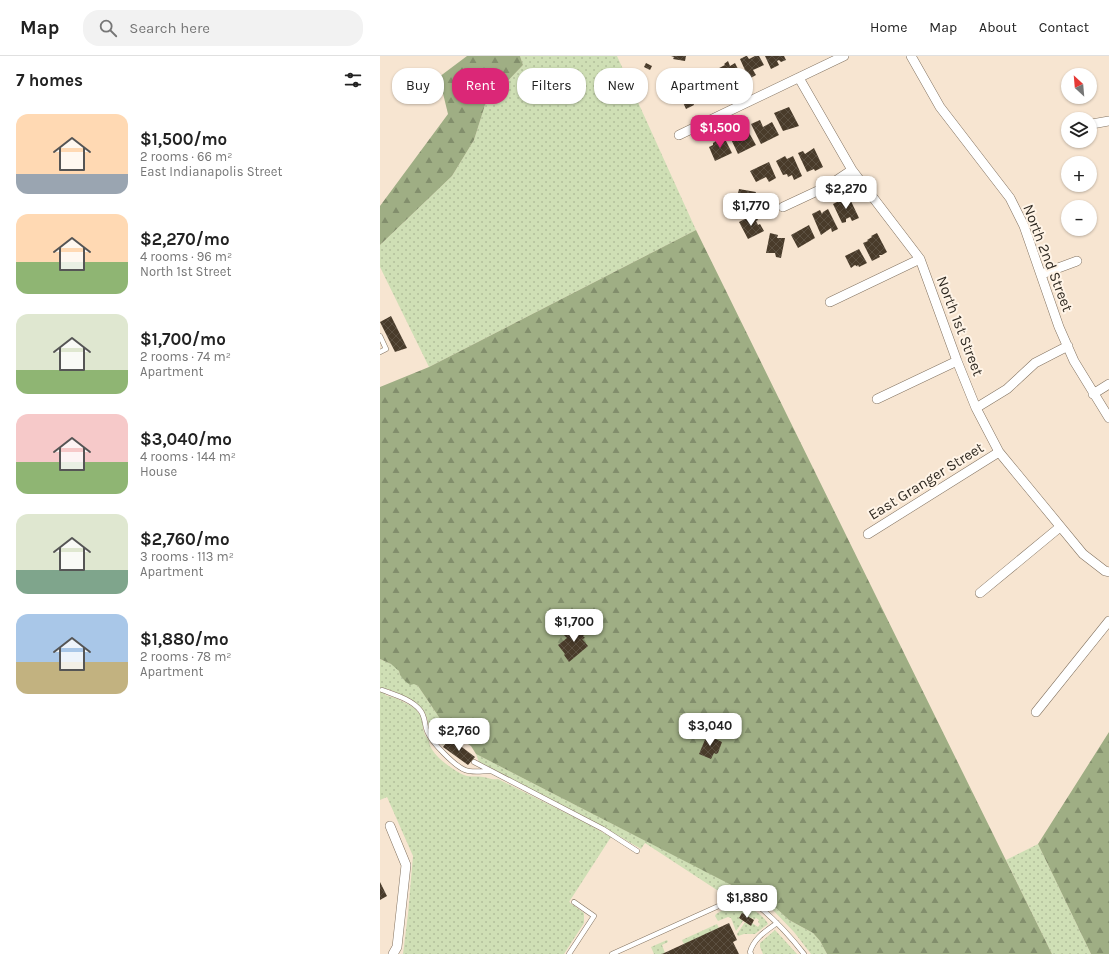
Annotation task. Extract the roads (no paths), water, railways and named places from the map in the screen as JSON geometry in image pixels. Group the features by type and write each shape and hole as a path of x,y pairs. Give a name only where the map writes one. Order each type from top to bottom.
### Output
{"street":[{"path":"679,135 844,56"},
{"name":"North 2nd Street","path":"911,56 940,107 1010,198 1024,226 1042,274 1059,327 1074,361 1109,418"},
{"name":"North 1st Street","path":"799,78 852,170 920,259 976,408 999,452 1083,554 1105,571 1109,572"},
{"path":"1097,123 1109,120"},
{"path":"784,207 828,186 852,170"},
{"path":"830,302 920,259"},
{"path":"1042,274 1077,261"},
{"path":"976,408 1007,389 1035,363 1068,346"},
{"path":"877,399 958,361"},
{"path":"1093,394 1109,384"},
{"name":"East Granger Street","path":"868,534 999,452"},
{"path":"980,593 1060,527"},
{"path":"1036,712 1109,621"},
{"path":"390,826 406,865 397,947 393,954"}],"lane":[{"path":"380,336 386,349 380,352"},
{"path":"382,690 413,703 424,717 428,733 438,748 464,770 491,771"},
{"path":"474,762 603,829 637,851"},
{"path":"612,954 734,899 750,899 789,935 804,954"},
{"path":"569,954 594,916 574,902"},
{"path":"751,954 751,947 757,938 777,923"}]}
